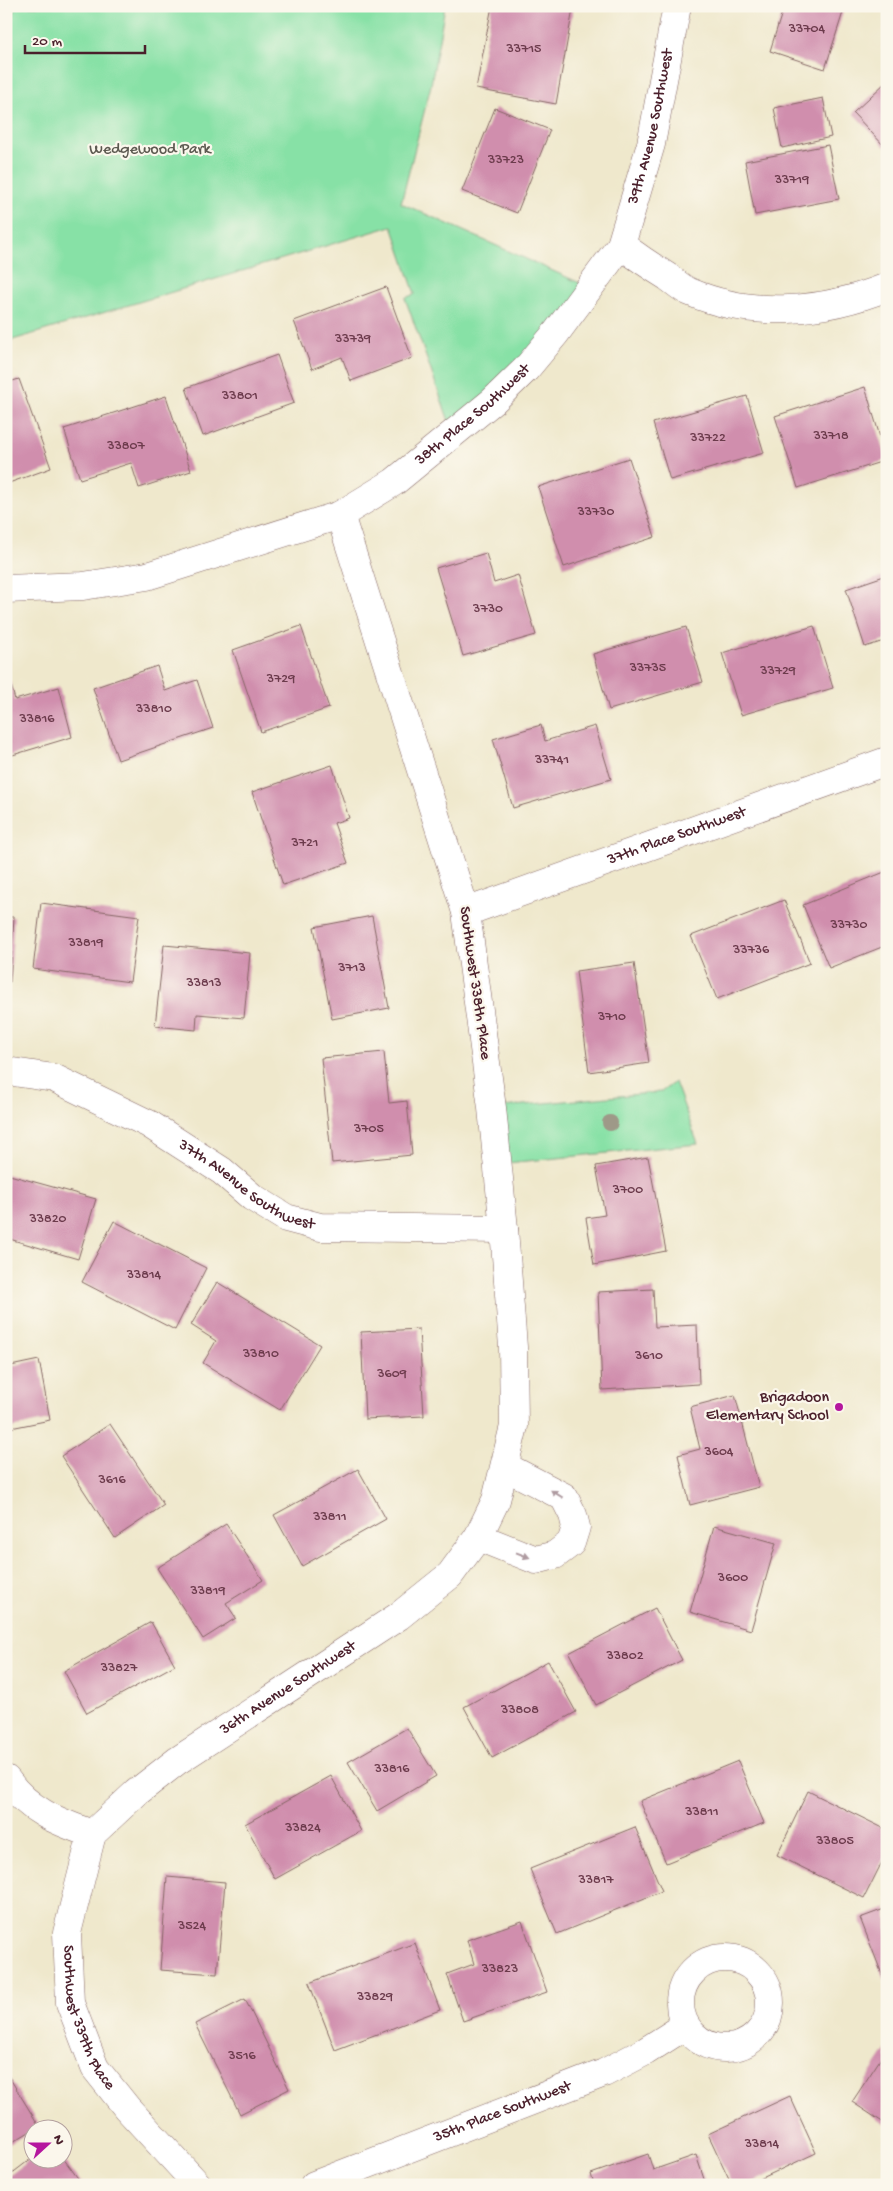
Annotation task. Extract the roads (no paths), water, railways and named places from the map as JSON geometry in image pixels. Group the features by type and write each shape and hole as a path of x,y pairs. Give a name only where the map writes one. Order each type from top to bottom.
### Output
{"street":[{"name":"39th Avenue Southwest","path":"620,245 651,144 677,6"},
{"path":"620,245 689,292 728,304 798,310 835,304 887,287"},
{"name":"38th Place Southwest","path":"6,589 84,586 147,576 340,515 394,482 494,401 526,369 556,334 620,245"},
{"name":"Southwest 338th Place","path":"340,515 466,912 492,1108 504,1229 512,1347 514,1426 506,1467 496,1500"},
{"name":"37th Place Southwest","path":"466,912 887,761"},
{"name":"37th Avenue Southwest","path":"6,1070 54,1078 149,1124 222,1171 252,1197 286,1218 320,1227 504,1229"},
{"path":"478,1537 536,1560 555,1555 571,1543 574,1536 576,1527 573,1515 564,1497 506,1467"},
{"name":"36th Avenue Southwest","path":"92,1834 136,1793 177,1761 399,1616 450,1575 478,1537 496,1500"},
{"path":"6,1778 18,1796 50,1818 92,1834"},
{"name":"Southwest 339th Place","path":"92,1834 67,1934 70,2003 94,2068 127,2108 198,2185"},
{"name":"35th Place Southwest","path":"314,2185 604,2073 646,2051 685,2026"}],"place":[{"name":"Brigadoon Elementary School","path":"839,1407"}],"park label":[{"name":"Wedgewood Park","path":"150,150"}]}
